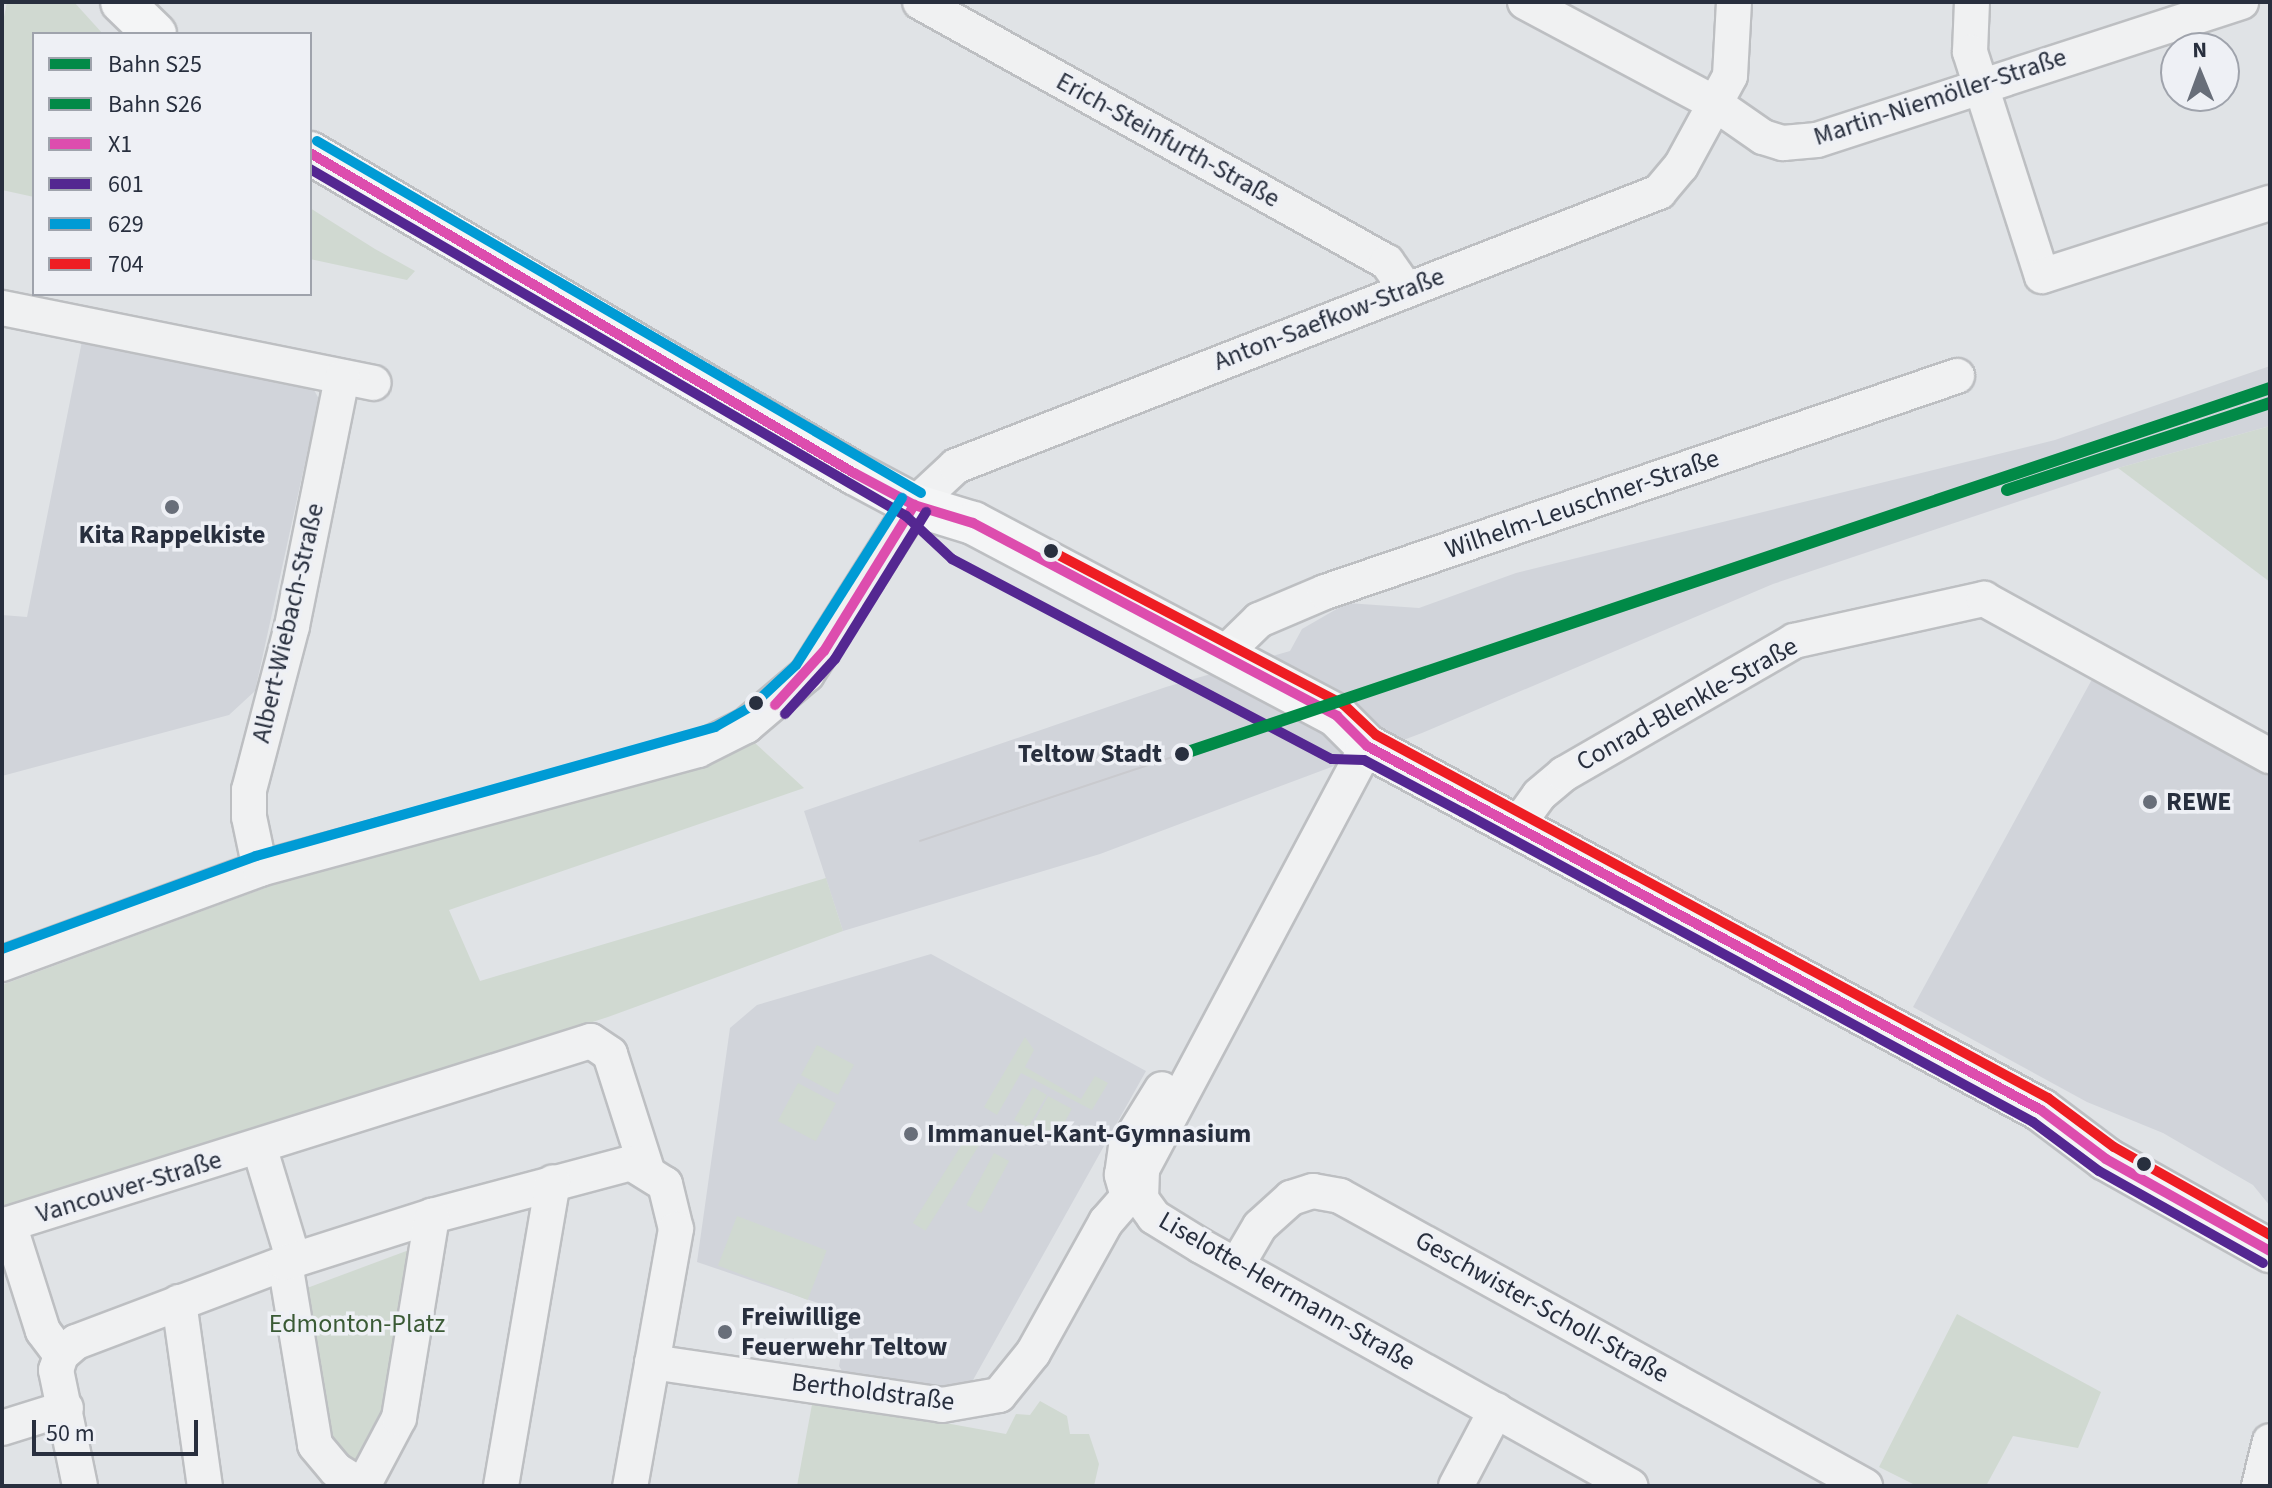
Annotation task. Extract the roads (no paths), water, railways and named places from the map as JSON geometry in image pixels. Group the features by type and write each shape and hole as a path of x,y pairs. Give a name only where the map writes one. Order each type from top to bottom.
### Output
{"main road":[{"path":"122,2 153,32"},
{"path":"155,2 174,32"},
{"path":"312,154 914,505 959,547 1183,668 1321,723"},
{"path":"914,505 973,523 1222,656 1321,723 1339,747 1367,746 2063,1124 2122,1145 2270,1229"},
{"path":"2063,1124 2106,1159 2270,1251"}],"street":[{"name":"Erich-Steinfurth-Straße","path":"920,2 1387,262 1406,289"},
{"name":"Martin-Niemöller-Straße","path":"1525,2 1714,103 1741,125 1783,143 1817,140 2226,4"},
{"name":"Anton-Saefkow-Straße","path":"2,964 260,869 698,750 746,726 783,698 816,662 914,505 956,466 1659,192 1681,166 1730,76 1734,2"},
{"path":"1972,2 1970,52 2042,276 2270,203"},
{"name":"Albert-Wiebach-Straße","path":"2,308 357,380 249,790 249,817 260,869"},
{"name":"Wilhelm-Leuschner-Straße","path":"1222,656 1259,620 1325,592 1957,376"},
{"name":"Conrad-Blenkle-Straße","path":"1516,827 1539,795 1564,774 1794,641 1984,599 2270,756"},
{"name":"Liselotte-Herrmann-Straße","path":"1367,746 1192,1070 1138,1184 1142,1206 1237,1265 1631,1486"},
{"name":"Vancouver-Straße","path":"61,1355 43,1331 6,1225 591,1041 610,1054 646,1167 671,1195 676,1229 652,1362"},
{"path":"259,1146 289,1262 315,1445 336,1470 362,1486 399,1418 432,1216"},
{"path":"80,1486 56,1370 61,1355 76,1342 289,1262 432,1216 616,1163 646,1167"},
{"path":"501,1486 553,1182"},
{"name":"Geschwister-Scholl-Straße","path":"1237,1265 1260,1226 1291,1198 1313,1191 1340,1196 1865,1486"},
{"name":"Bertholdstraße","path":"652,1362 942,1405 999,1395 1033,1353 1106,1222 1142,1206"},
{"path":"179,1302 205,1486"},
{"path":"630,1486 652,1362"},
{"path":"2,1428 66,1408"},
{"path":"1456,1486 1496,1410"},
{"path":"2259,1486 2270,1441"}],"tram line":[{"path":"920,841 1182,754"}],"rail line":[{"name":"S25","path":"1182,754 2270,388"},
{"name":"S26","path":"2007,490 2270,403"}],"place":[{"name":"Kita Rappelkiste","path":"172,507"},
{"name":"Teltow Stadt","path":"1182,754"},
{"name":"REWE","path":"2150,802"},
{"name":"Immanuel-Kant-Gymnasium","path":"911,1134"},
{"name":"Freiwillige Feuerwehr Teltow","path":"725,1332"}],"park label":[{"name":"Edmonton-Platz","path":"357,1324"}]}
